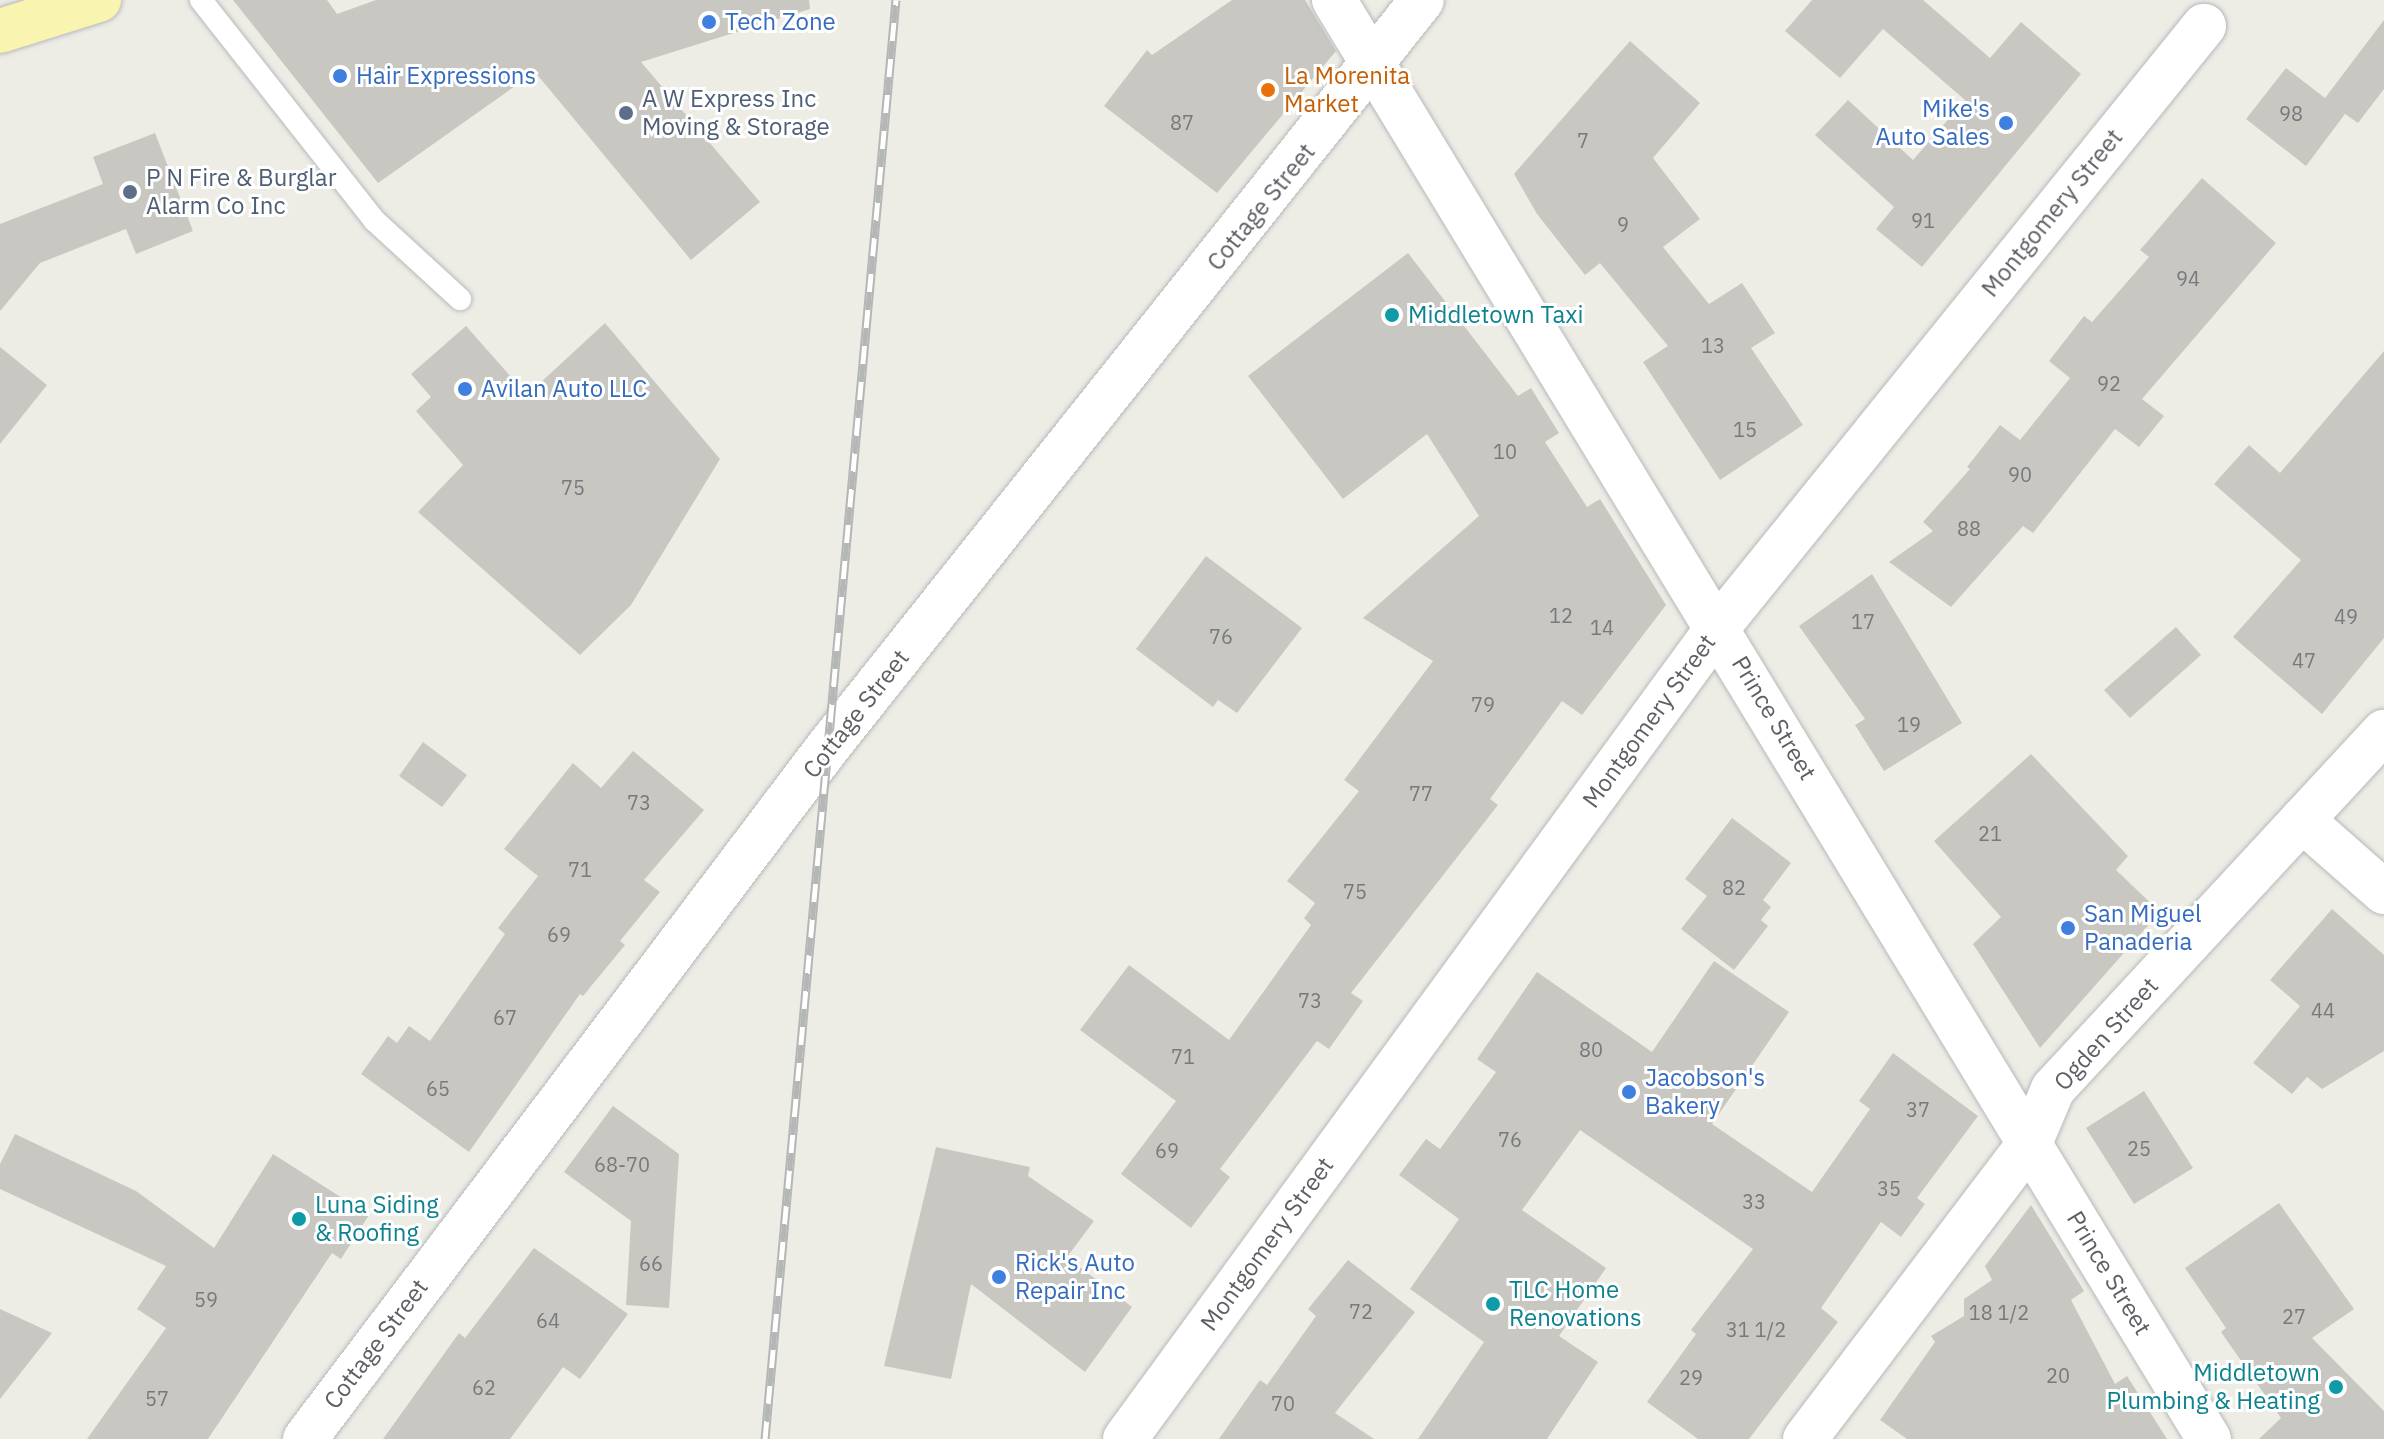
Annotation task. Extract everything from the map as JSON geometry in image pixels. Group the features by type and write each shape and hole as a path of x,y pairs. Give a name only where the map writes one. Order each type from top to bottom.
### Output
{"main road":[{"path":"0,31 99,0"}],"street":[{"name":"Prince Street","path":"1334,0 2031,1141 2209,1439"},
{"name":"Cottage Street","path":"305,1439 828,747 1374,66 1422,0"},
{"name":"Montgomery Street","path":"1125,1439 1718,627 2204,26"},
{"name":"Ogden Street","path":"1805,1439 2031,1141 2053,1089 2384,732"},
{"path":"2302,820 2384,892"}],"lane":[{"path":"201,0 374,220 460,299"}],"building":[{"path":"233,0 327,0 337,14 376,0 809,0 810,9 641,62 760,202 691,260 535,72 378,183"},
{"path":"1232,0 1305,0 1336,51 1217,193 1104,106 1147,50 1152,55"},
{"path":"1812,0 1923,0 1990,58 2021,22 2081,74 1922,267 1876,229 1894,207 1815,135 1848,100 1913,160 1965,100 1883,29 1840,78 1785,31"},
{"path":"2384,20 2384,89 2358,123 2341,111 2345,114 2306,166 2246,119 2286,68 2325,98"},
{"path":"1630,41 1700,103 1653,158 1700,219 1663,247 1709,304 1742,283 1775,333 1751,348 1803,425 1720,480 1643,362 1668,346 1600,263 1585,275 1537,214 1514,174"},
{"name":"P N Fire & Burglar Alarm Co Inc","path":"155,133 193,231 136,254 126,229 40,263 0,311 0,224 103,184 93,157"},
{"path":"2202,178 2276,243 2142,399 2164,416 2139,447 2115,429 2033,533 2023,526 1951,607 1889,562 1933,531 1923,522 1970,469 1967,467 2000,425 2020,440 2070,378 2049,361 2084,316 2092,322 2149,257 2140,250"},
{"path":"1408,253 1518,396 1531,388 1559,433 1545,442 1587,507 1600,499 1666,605 1582,715 1562,701 1490,799 1498,805 1351,993 1363,1001 1329,1049 1317,1041 1220,1169 1230,1177 1191,1228 1121,1174 1176,1101 1080,1030 1129,965 1229,1040 1311,925 1304,918 1315,903 1287,881 1359,791 1344,780 1433,661 1363,618 1479,516 1427,434 1343,499 1248,376"},
{"path":"605,323 720,459 631,605 580,655 418,512 463,465 416,411 431,397 411,374 466,326 527,395"},
{"path":"0,347 47,385 0,444"},
{"path":"2384,351 2384,638 2322,714 2233,637 2301,560 2214,484 2249,445 2280,473"},
{"path":"1206,556 1302,628 1237,713 1218,700 1213,707 1136,649"},
{"path":"1872,574 1962,723 1884,771 1855,725 1865,719 1799,626"},
{"path":"2176,627 2201,655 2130,718 2104,690"},
{"path":"423,742 467,775 442,807 399,776"},
{"path":"633,751 704,810 644,880 660,892 620,941 625,945 583,996 580,994 469,1152 361,1074 388,1036 397,1043 409,1026 430,1041 505,934 498,928 538,876 504,849 573,763 601,788"},
{"name":"San Miguel Panaderia","path":"2031,754 2128,856 2116,870 2160,912 2040,1048 1973,944 2001,917 1934,841"},
{"path":"1732,818 1791,863 1763,900 1771,907 1761,920 1768,926 1734,970 1681,929 1707,896 1685,879"},
{"path":"2332,909 2384,955 2384,1051 2322,1089 2307,1077 2292,1094 2253,1063 2300,1006 2270,980"},
{"path":"1714,961 1789,1012 1712,1124 1812,1192 1870,1109 1859,1101 1893,1053 1978,1116 1917,1198 1925,1204 1901,1237 1881,1222 1821,1308 1838,1322 1749,1439 1698,1439 1647,1402 1696,1334 1691,1330 1753,1249 1580,1130 1522,1210 1606,1268 1559,1336 1598,1362 1547,1439 1418,1439 1484,1342 1410,1289 1459,1219 1399,1175 1426,1139 1440,1149 1496,1072 1477,1059 1537,972 1652,1052"},
{"path":"2144,1091 2193,1168 2134,1204 2086,1128"},
{"path":"613,1106 679,1154 669,1308 626,1305 631,1221 564,1172"},
{"path":"15,1134 136,1191 214,1248 273,1154 369,1215 341,1259 332,1253 208,1439 87,1439 166,1328 137,1309 166,1266 0,1189 0,1164"},
{"name":"Rick's Auto Repair Inc","path":"936,1147 1030,1167 1028,1176 1094,1221 1067,1257 1132,1307 1085,1372 971,1284 951,1379 884,1366"},
{"path":"2279,1203 2354,1309 2312,1338 2384,1411 2384,1439 2259,1439 2281,1418 2221,1332 2226,1328 2185,1268"},
{"path":"2031,1205 2084,1291 2071,1300 2115,1384 2127,1376 2167,1439 1907,1439 1880,1420 1935,1342 1931,1336 1964,1316 1964,1299 1992,1280 1985,1266"},
{"path":"534,1248 628,1314 580,1379 563,1367 510,1439 383,1439 459,1333 465,1338"},
{"path":"1348,1260 1415,1312 1335,1413 1374,1439 1219,1439 1260,1380 1267,1385 1316,1316 1308,1309"},
{"path":"0,1309 52,1333 0,1399"}],"railway":[{"path":"765,1439 896,0"}],"place":[{"name":"Tech Zone","path":"709,22"},
{"name":"Hair Expressions","path":"340,76"},
{"name":"La Morenita Market","path":"1268,90"},
{"name":"A W Express Inc Moving & Storage","path":"626,113"},
{"name":"Mike's Auto Sales","path":"2006,123"},
{"name":"P N Fire & Burglar Alarm Co Inc","path":"130,192"},
{"name":"Middletown Taxi","path":"1392,315"},
{"name":"Avilan Auto LLC","path":"465,389"},
{"name":"San Miguel Panaderia","path":"2068,928"},
{"name":"Jacobson's Bakery","path":"1629,1092"},
{"name":"Luna Siding & Roofing","path":"299,1219"},
{"name":"Rick's Auto Repair Inc","path":"999,1277"},
{"name":"TLC Home Renovations","path":"1493,1304"},
{"name":"Middletown Plumbing & Heating","path":"2336,1387"}]}
